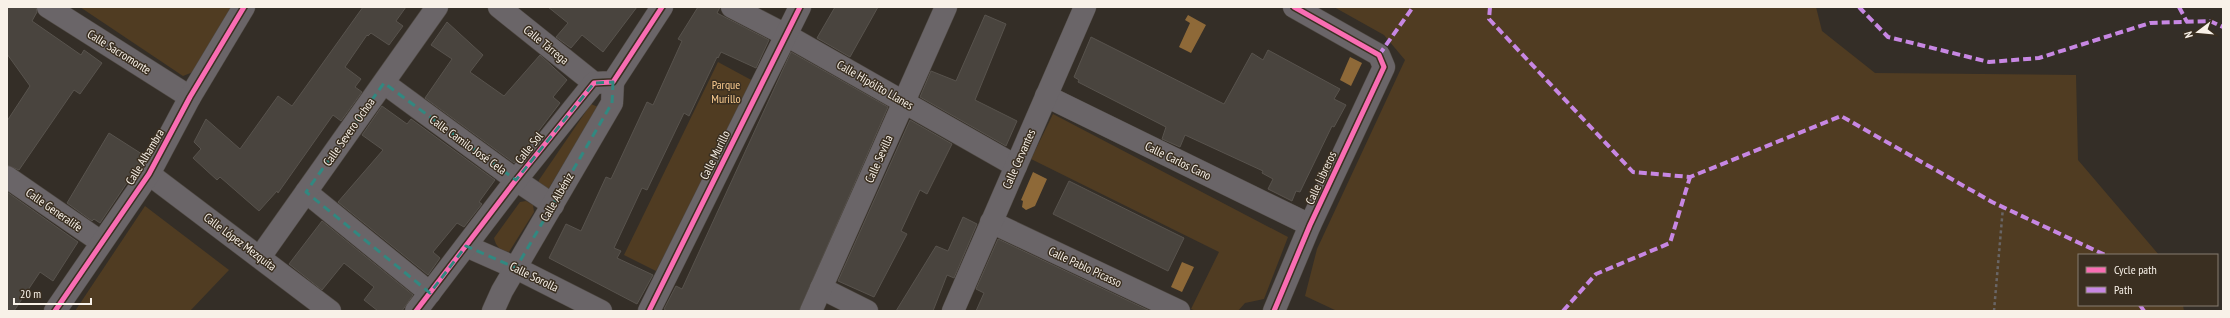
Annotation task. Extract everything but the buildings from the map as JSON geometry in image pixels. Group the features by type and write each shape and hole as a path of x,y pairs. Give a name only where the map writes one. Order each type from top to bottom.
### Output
{"street":[{"name":"Calle Sacromonte","path":"48,7 190,97"},
{"name":"Calle Alhambra","path":"55,311 149,174 190,97 244,7"},
{"name":"Calle Severo Ochoa","path":"260,257 437,7"},
{"name":"Calle Tárrega","path":"499,7 603,82"},
{"name":"Calle Sol","path":"416,311 516,180 603,82 662,7"},
{"name":"Calle Hipólito Llanes","path":"732,7 786,35 1016,166"},
{"name":"Calle Murillo","path":"649,311 800,7"},
{"name":"Calle Sevilla","path":"811,311 946,7"},
{"name":"Calle Cervantes","path":"953,311 1085,7"},
{"name":"Calle Libreros","path":"1274,311 1310,226 1384,67 1379,55 1294,7"},
{"name":"Calle Albéniz","path":"493,311 516,268 612,103 603,82"},
{"name":"Calle Camilo José Cela","path":"384,83 516,180 553,205"},
{"name":"Calle Carlos Cano","path":"1046,96 1310,226"},
{"name":"Calle López Mezquita","path":"149,174 330,311"},
{"name":"Calle Generalife","path":"7,177 101,242"},
{"path":"306,192 430,293"},
{"name":"Calle Pablo Picasso","path":"991,222 1179,311"},
{"name":"Calle Sorolla","path":"466,246 516,268 601,311"},
{"path":"821,288 867,311"}],"path":[{"path":"1994,311 2003,207"}],"highlighted area":[{"path":"613,82 612,103 516,268 466,246 430,293 306,192 384,83 516,180 594,83"}],"green space":[{"path":"80,7 231,7 193,72 183,76"},
{"path":"1334,7 1816,7 1822,31 1875,73 2076,75 2078,160 2158,254 2078,254 2078,306 2183,306 2184,311 1337,311 1305,296 1317,249 1405,60 1384,35"},
{"name":"Parque Murillo","path":"718,62 755,82 656,271 624,255"},
{"path":"591,104 598,107 549,188 542,190 538,186 539,180"},
{"path":"1053,114 1288,237 1264,299 1245,303 1238,311 1196,311 1191,309 1219,252 1031,159"},
{"path":"526,201 533,205 534,212 509,252 499,248 494,238 520,202"},
{"path":"145,206 229,270 190,311 75,311"}],"shaded area":[{"path":"1188,15 1206,25 1191,53 1179,47 1190,23 1185,20"},
{"path":"1350,57 1362,63 1351,86 1340,80"},
{"path":"1033,172 1047,179 1035,206 1026,210 1022,207 1023,201 1021,200"},
{"path":"1182,262 1194,267 1182,292 1171,287"}],"marked path":[{"path":"1379,55 1413,7"},
{"path":"1490,7 1489,19 1633,172 1690,177 1841,116 1992,202 2103,254"},
{"path":"1859,7 1888,37 1989,62 2039,58 2150,23 2210,21 2223,27"},
{"path":"2179,7 2187,22"},
{"path":"1563,311 1596,274 1670,243 1690,177"},
{"path":"2141,306 2144,311"}],"cycle path":[{"path":"55,311 149,174 190,97 244,7"},
{"path":"416,311 516,180 594,83 613,82 662,7"},
{"path":"649,311 800,7"},
{"path":"1274,311 1310,225 1384,67 1379,55 1294,7"}]}
